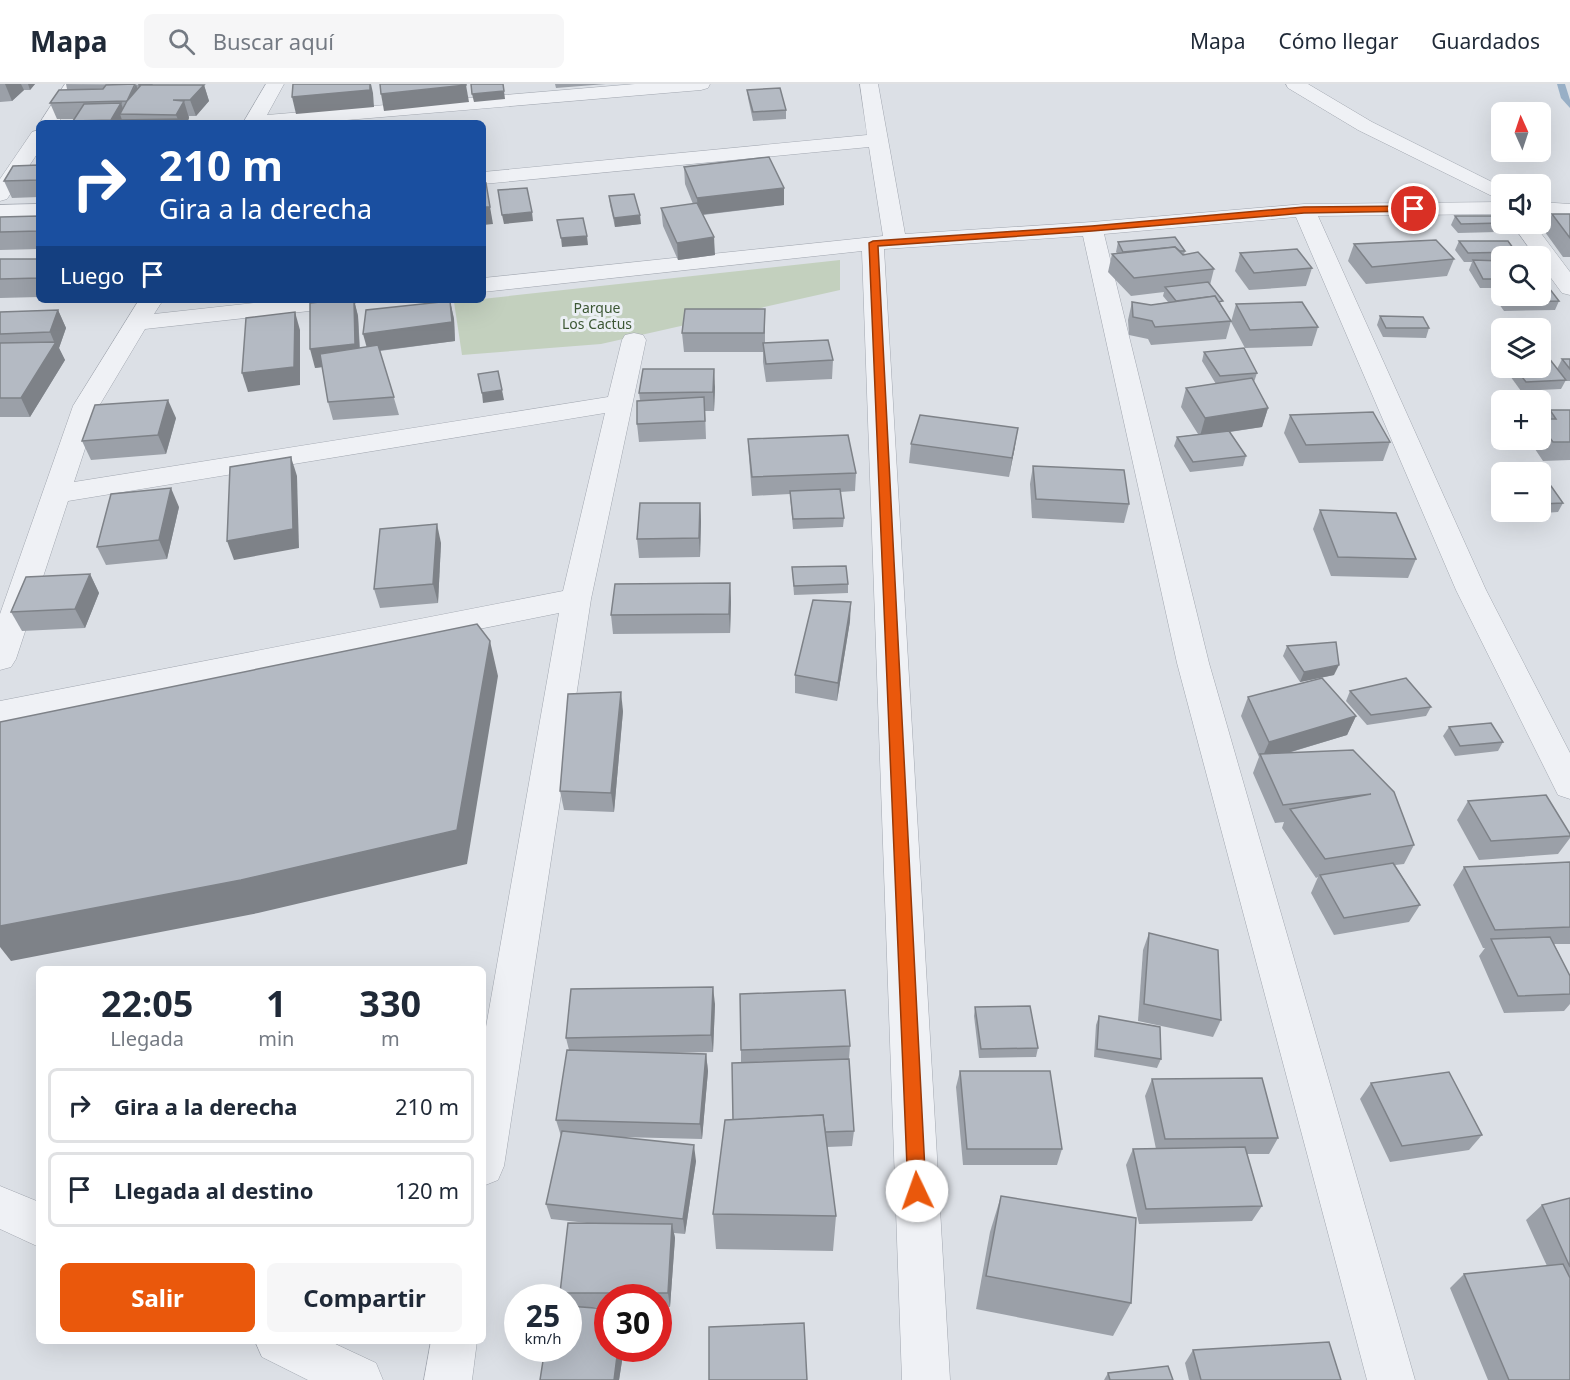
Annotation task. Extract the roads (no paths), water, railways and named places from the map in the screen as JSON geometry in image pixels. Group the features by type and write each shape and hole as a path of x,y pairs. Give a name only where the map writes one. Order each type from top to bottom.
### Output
{"street":[{"path":"50,120 74,84"},
{"path":"255,120 275,84"},
{"path":"287,120 701,84"},
{"path":"869,84 879,140 884,243 926,1380"},
{"path":"1295,84 1365,126 1491,189"},
{"path":"486,177 879,140"},
{"path":"0,195 36,141"},
{"path":"486,285 884,243 1092,229 1304,210 1491,208"},
{"path":"1551,209 1570,210"},
{"path":"0,211 36,210"},
{"path":"1304,210 1471,590 1570,786"},
{"path":"1092,229 1193,663 1391,1380"},
{"path":"1530,234 1570,288"},
{"path":"0,659 86,406 144,311 291,303"},
{"path":"486,1148 576,599 634,340"},
{"path":"56,494 620,403"},
{"path":"0,713 576,599"},
{"path":"0,1204 36,1223"},
{"path":"284,1344 359,1380"},
{"path":"448,1380 454,1344"}],"waterway":[{"path":"1561,84 1570,106"}],"park label":[{"name":"Parque Los Cactus","path":"597,316"}]}
